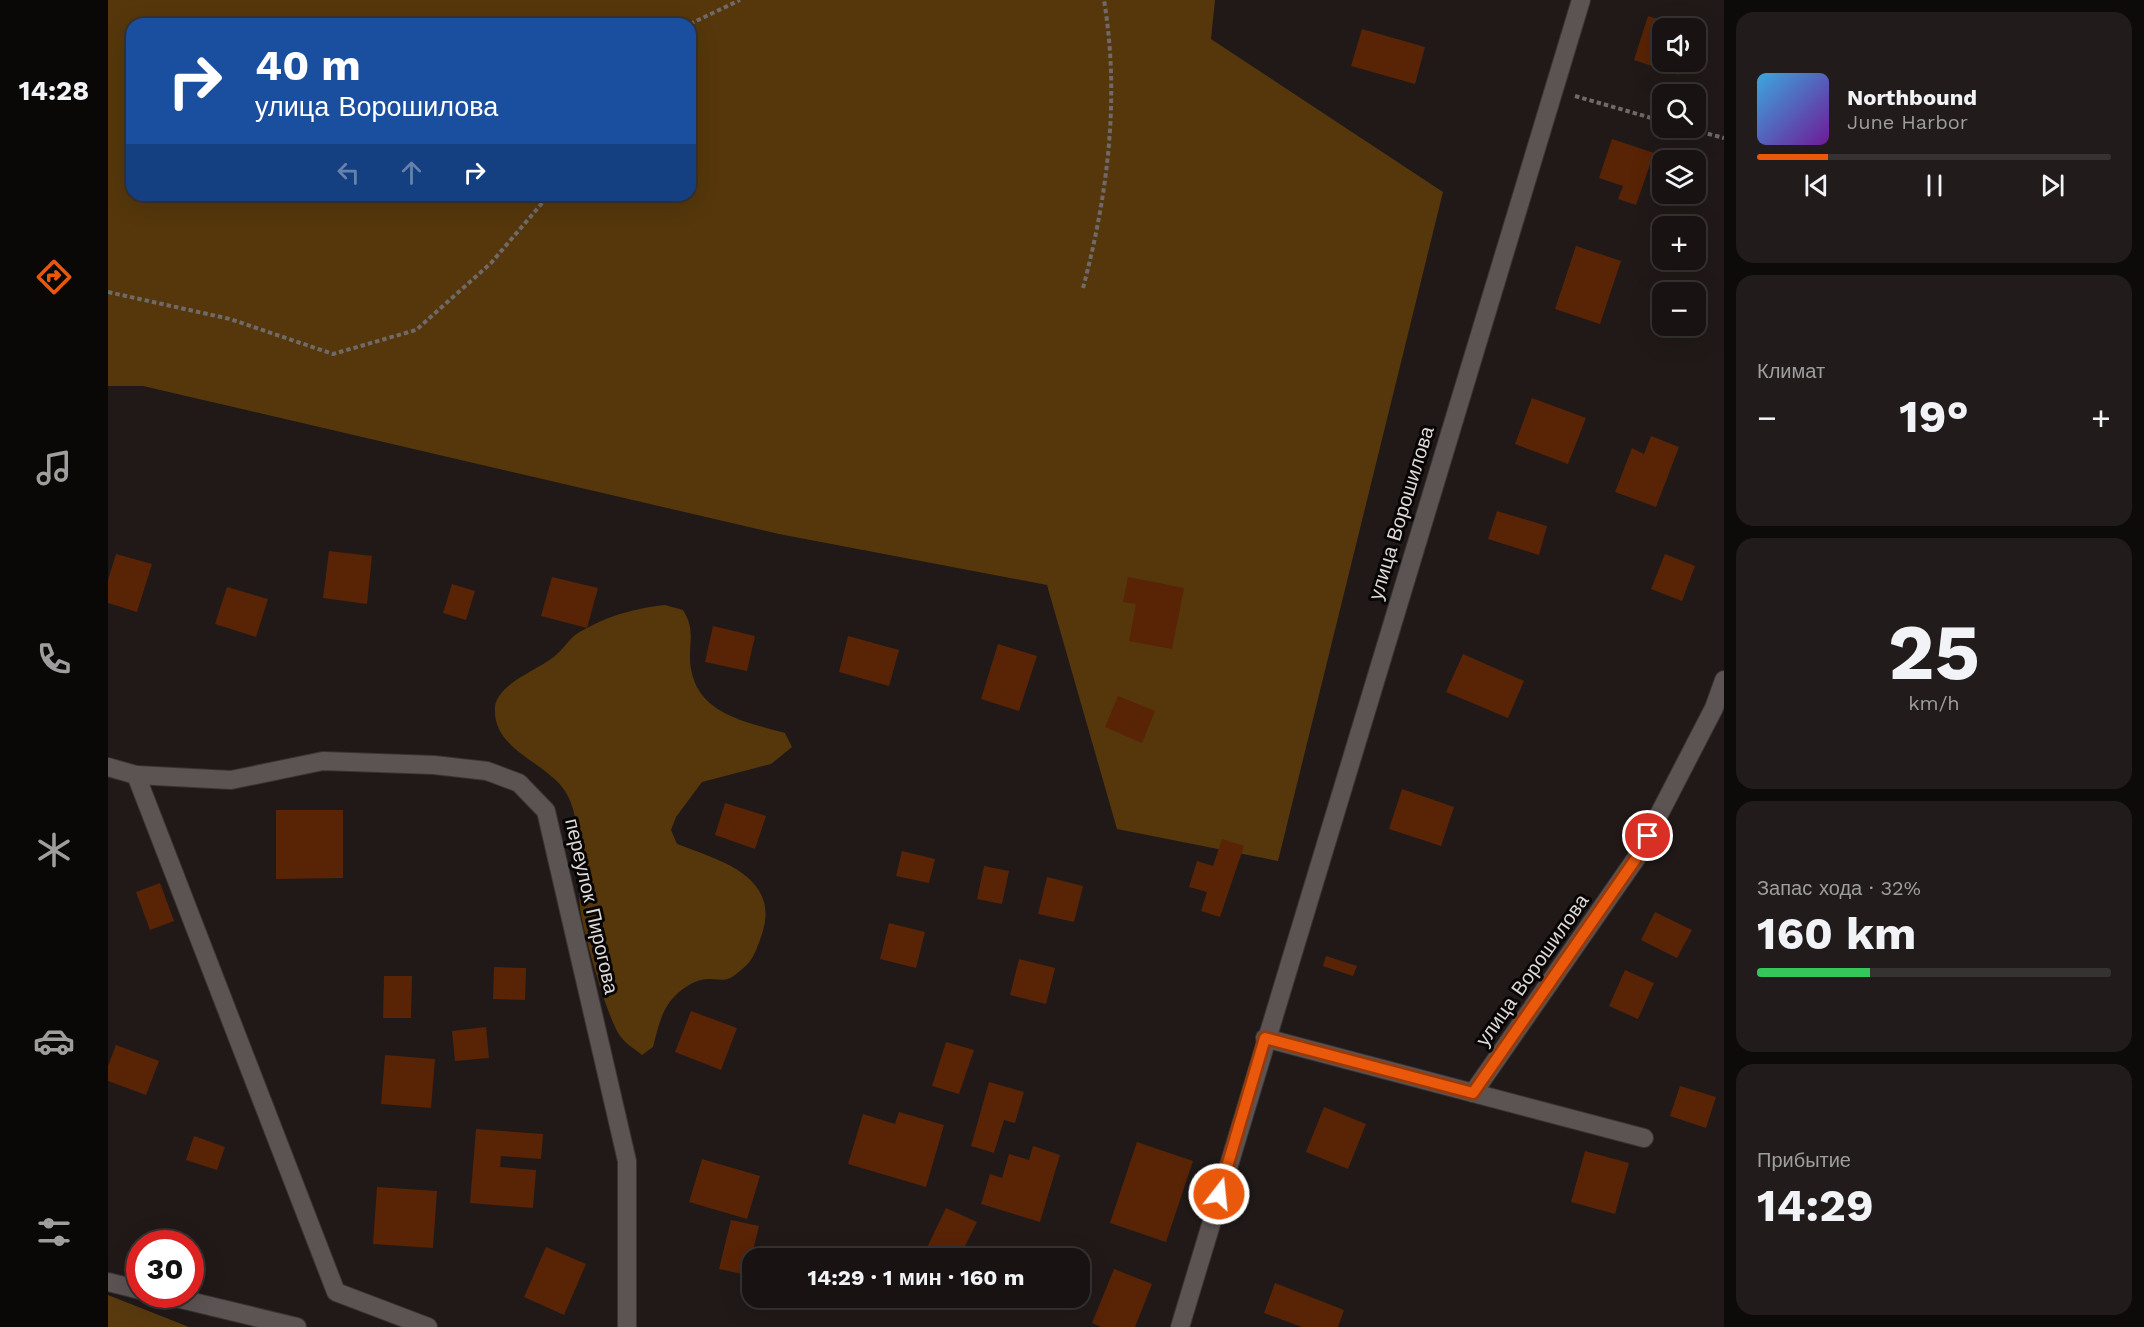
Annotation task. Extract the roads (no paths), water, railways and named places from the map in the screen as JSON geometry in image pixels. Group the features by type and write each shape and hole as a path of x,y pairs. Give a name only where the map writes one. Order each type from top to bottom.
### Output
{"street":[{"name":"улица Ворошилова","path":"1180,1327 1265,1038 1581,0"},
{"name":"улица Ворошилова","path":"1473,1093 1637,857 1714,708 1724,680"},
{"name":"переулок Пирогова","path":"108,767 135,775 231,780 322,761 434,765 487,771 519,783 546,811 627,1161 627,1327"},
{"path":"135,775 336,1292 428,1327"},
{"path":"1265,1038 1644,1138"},
{"path":"108,1282 126,1286"},
{"path":"204,1305 297,1327"}]}
